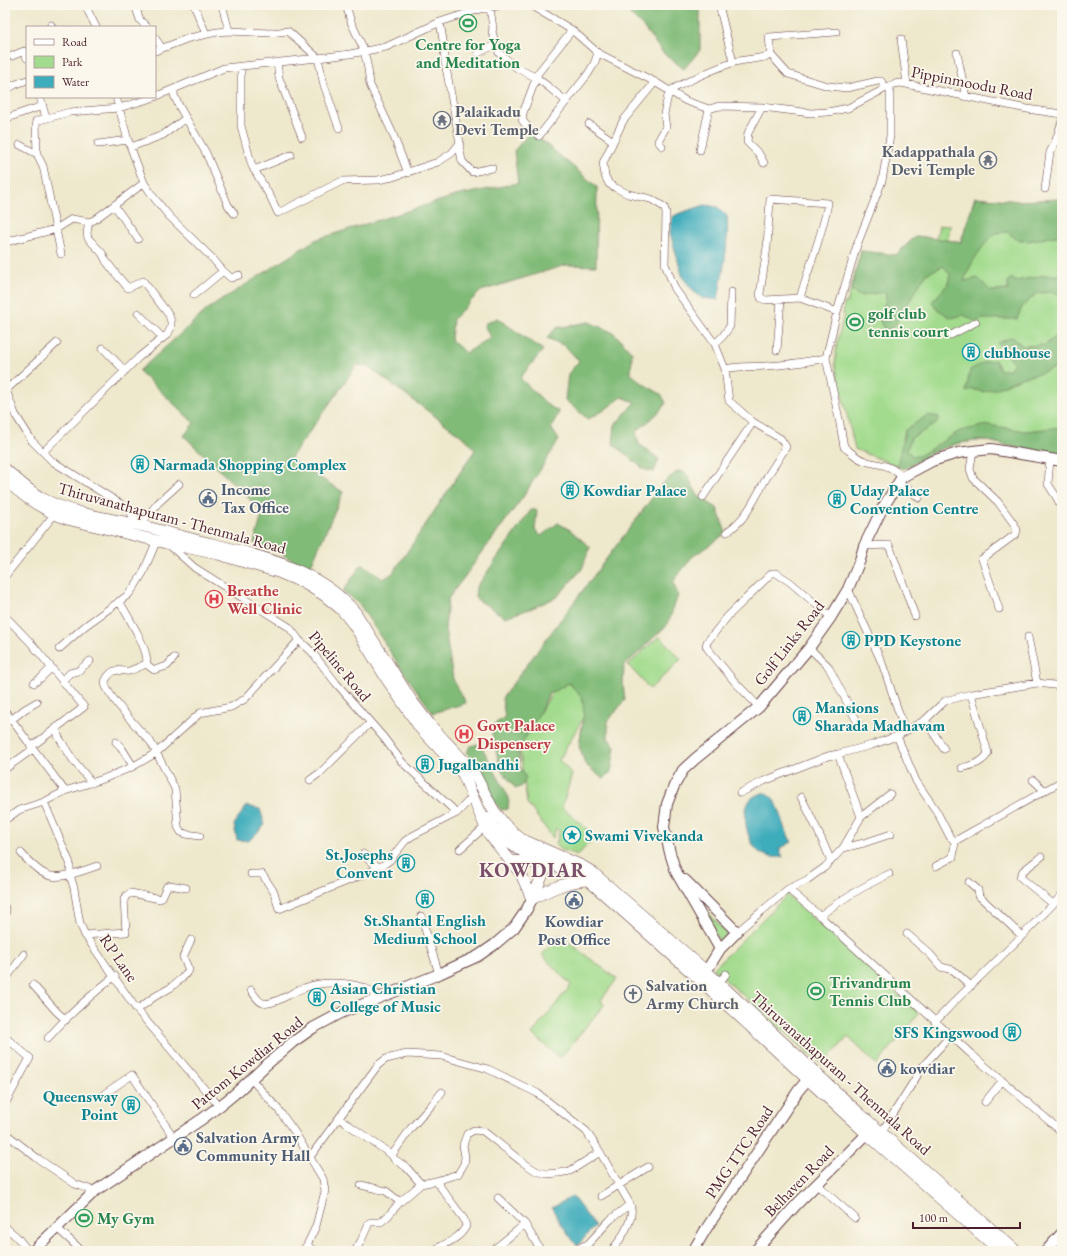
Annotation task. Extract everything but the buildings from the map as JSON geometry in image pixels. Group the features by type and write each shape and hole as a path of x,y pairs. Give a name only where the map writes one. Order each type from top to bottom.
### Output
{"main road":[{"name":"Thiruvanathapuram - Thenmala Road","path":"5,469 18,481 58,510 100,517 165,539 243,552 275,561 314,579 346,600 419,710 431,726 474,773 494,811 505,825 521,839 550,858 582,866 592,872 703,976 719,983 811,1075 881,1133 1016,1251"},
{"path":"5,479 27,498 58,510"},
{"path":"165,539 278,572 304,583 342,609 354,625 386,678 420,728 463,774 493,841 511,861 526,883 532,899"},
{"path":"473,796 493,828 504,839 518,849 550,858 587,879 703,976 811,1075 867,1134 1000,1251"},
{"path":"511,861 550,858"},
{"path":"532,899 550,858"},
{"path":"532,899 553,888 572,881 587,879"}],"street":[{"path":"85,5 96,26"},
{"path":"135,5 140,20 146,26"},
{"path":"194,5 206,34"},
{"path":"222,5 229,31"},
{"path":"346,5 351,22 364,50 370,85 392,132 408,172"},
{"path":"156,97 224,68 350,54 364,50 386,47 440,22 480,7 490,8 504,5"},
{"name":"Pippinmoodu Road","path":"530,5 572,30 598,53 655,82 686,101 710,109 719,106 762,107 811,113 828,112 848,108 888,87 900,83 1027,109 1062,114"},
{"path":"719,5 734,62"},
{"path":"490,8 493,28 492,32 499,53 517,68 536,77 566,101"},
{"path":"440,22 445,62 462,161 472,172 492,168"},
{"path":"527,126 522,120 523,114 536,77 572,30"},
{"path":"158,50 189,38 206,34 229,31 270,33 288,31 318,58 324,85 339,128"},
{"path":"836,32 768,38 771,55 788,74 835,87 847,88 876,81 881,81 888,87 890,136 882,181 857,245 837,312 826,358 844,447 863,461 884,465 896,471 900,481 919,498"},
{"path":"901,39 908,84"},
{"path":"478,53 489,46 497,44"},
{"path":"12,56 24,52 26,56"},
{"path":"538,136 594,64 598,53"},
{"path":"957,53 966,97"},
{"path":"662,146 658,141 666,127 664,114 669,91 704,73 734,62 745,59 767,57 771,55"},
{"path":"277,62 278,78 302,137"},
{"path":"242,66 241,126 252,166 278,213 342,181 378,180 393,177 438,162 452,153 459,145"},
{"path":"5,91 14,85 26,80"},
{"path":"655,82 623,121 603,163 605,176 609,184 616,188 628,194 651,199 664,207 666,213 665,264 675,289 715,344 725,369 729,401 753,422 781,439 786,447 747,513 727,532"},
{"path":"174,90 174,95 206,153 228,205 234,214"},
{"path":"40,98 46,118"},
{"path":"116,98 128,140 144,183 169,216 213,259 223,271 231,278 239,275"},
{"path":"61,254 43,166 37,154 36,121 70,112 119,108 152,98"},
{"path":"5,119 43,106"},
{"path":"762,107 748,133 747,142 759,154 764,163"},
{"path":"700,150 710,109"},
{"path":"131,148 163,135 186,118"},
{"path":"1045,189 1050,152 1055,143 1062,121"},
{"path":"589,124 613,142"},
{"path":"98,144 128,140"},
{"path":"20,145 37,154"},
{"path":"254,170 291,155"},
{"path":"5,245 9,242 56,229 72,219 89,222 94,220 144,183"},
{"path":"800,298 824,224 828,203 770,199 767,247 760,294 761,298 765,300 781,300 800,298 837,312"},
{"path":"114,205 138,239"},
{"path":"43,452 139,357 168,334 171,327 169,315 143,281 128,288 120,280 102,253 88,238 87,233 89,222"},
{"path":"194,295 223,271"},
{"path":"715,344 730,326 731,292"},
{"path":"777,350 781,300"},
{"path":"138,313 163,338"},
{"path":"951,335 976,322"},
{"path":"57,343 6,389 15,414 23,429 32,441 52,461 127,508 139,530 158,502 179,484"},
{"path":"103,348 125,371"},
{"path":"725,369 735,367 801,363 826,358"},
{"path":"703,497 753,422"},
{"path":"900,481 932,461 958,453 973,451 991,449 1062,461"},
{"path":"973,451 970,469 973,478 998,502 1017,530 1016,534 982,559 999,609"},
{"path":"1050,459 1048,484 1062,509"},
{"name":"Golf Links Road","path":"720,949 676,872 664,827 667,804 674,786 683,770 758,707 809,648 831,617 848,589 864,546 882,509 900,481"},
{"path":"5,576 58,510"},
{"path":"59,649 84,626 128,595 165,539"},
{"name":"Pipeline Road","path":"165,539 195,568 289,627 312,652 336,684 384,738 402,762 457,813"},
{"path":"864,546 889,545 915,616"},
{"path":"758,707 734,681 706,646 707,642 728,616 772,573 776,573 790,582 831,617"},
{"path":"848,589 882,663 906,731"},
{"path":"119,601 131,620 145,649 148,660 146,664 128,672 114,671 106,678 106,687 122,711 150,742 175,789 178,827 181,832 200,836"},
{"path":"5,616 31,643 84,707 5,769"},
{"path":"1028,637 1037,683"},
{"path":"5,820 18,810 44,802 65,792 92,783 133,766 156,753 200,713 231,707 245,699 300,640"},
{"path":"809,648 828,666 859,725"},
{"path":"146,664 154,670 167,666 174,658"},
{"path":"62,681 70,673 78,671 90,661"},
{"path":"34,683 51,668"},
{"path":"740,793 764,781 813,761 872,745 897,736 925,720 945,701 971,694 1037,683 1062,686"},
{"path":"962,768 973,765 985,759 988,754 971,694"},
{"path":"11,720 37,702"},
{"path":"5,711 65,792"},
{"path":"925,720 944,750"},
{"path":"310,780 321,772 370,723"},
{"path":"58,727 58,736 73,760 92,783"},
{"path":"897,736 916,781 937,812 950,837 955,841"},
{"path":"116,742 133,766"},
{"path":"838,754 861,817"},
{"path":"1033,780 1045,791"},
{"path":"955,841 1062,781"},
{"path":"703,976 720,949 737,932 788,890 807,880 831,861 843,848 861,817 890,794"},
{"path":"251,874 262,874 274,892 279,909 379,868 390,860 405,841 457,813 473,796"},
{"path":"801,797 811,816 816,831 823,841 831,861"},
{"name":"RP Lane","path":"44,802 70,863 70,875 74,888 80,924 85,935 115,976 137,1010 219,1106"},
{"path":"460,849 486,826"},
{"path":"843,848 891,834"},
{"path":"936,866 953,857 955,841"},
{"path":"21,853 30,864 51,876 70,875 97,866"},
{"path":"363,854 379,868"},
{"path":"1042,857 1023,871 1020,877 1053,904"},
{"path":"676,872 737,932"},
{"path":"820,916 838,901 889,874"},
{"path":"969,882 978,890 979,896 1022,936"},
{"path":"85,935 126,932 124,899 126,895 131,893 160,899 167,886 170,885 186,888"},
{"path":"788,890 820,916 935,1022 1062,1132"},
{"path":"935,1022 953,1002 1022,936 1062,895"},
{"name":"Pattom Kowdiar Road","path":"33,1251 95,1191 174,1138 238,1092 284,1049 313,1028 341,1013 439,974 478,956 514,928 528,909 532,899"},
{"path":"5,908 5,913"},
{"path":"421,916 439,974"},
{"path":"907,934 930,954 941,967 952,970 971,986"},
{"path":"137,1010 154,997 170,988 189,970 183,957 192,940"},
{"path":"5,980 24,954"},
{"path":"719,983 726,974"},
{"path":"48,1038 87,999 115,976"},
{"path":"251,990 259,1001 264,1004 276,1001 304,987 323,984 349,984 373,991 381,996"},
{"path":"33,985 66,1020"},
{"path":"881,1133 924,1066 951,1035"},
{"path":"5,1037 30,1058 5,1104"},
{"path":"310,1157 378,1065 386,1059 407,1054 441,1056 488,1069 537,1093 586,1131 600,1152 632,1209 631,1220 617,1245 611,1251"},
{"path":"104,1094 132,1075 174,1138"},
{"name":"PMG TTC Road","path":"692,1251 798,1091 811,1075"},
{"path":"251,1079 278,1109 294,1131 322,1180 325,1191 316,1226 307,1245 302,1251"},
{"path":"985,1102 1002,1081"},
{"path":"392,1155 411,1128 442,1092"},
{"path":"340,1118 392,1155 394,1159 410,1172 421,1184"},
{"path":"354,1251 361,1241 369,1223 381,1222 400,1202 421,1184 458,1174 464,1164 463,1144 467,1134 474,1130 483,1131 521,1161 536,1171 547,1174 570,1171 600,1152"},
{"path":"5,1133 37,1158 75,1184 95,1191"},
{"name":"Belhaven Road","path":"755,1251 816,1184 867,1134"},
{"path":"601,1196 648,1167"},
{"path":"432,1251 458,1237 466,1226 464,1219 436,1181"},
{"path":"816,1184 855,1218"},
{"path":"361,1185 386,1191 400,1202"},
{"path":"498,1198 525,1224 541,1251"},
{"path":"572,1251 588,1244 610,1220 630,1204"},
{"path":"492,1251 525,1224"},
{"path":"5,1227 17,1237 28,1251"},
{"path":"57,1228 82,1251"},
{"path":"1046,1251 1062,1233"},
{"path":"307,1245 314,1251"}],"green space":[{"path":"610,5 700,5 700,50 684,69 663,53 644,28 625,9"},
{"path":"531,131 597,187 596,266 566,265 481,291 453,319 451,340 466,353 490,338 484,324 497,318 543,350 520,378 548,405 559,412 551,428 559,440 523,497 448,599 445,629 453,679 466,703 433,713 400,667 360,605 343,591 362,564 383,579 393,573 475,450 467,440 367,366 357,365 290,459 343,492 309,570 280,553 254,543 263,512 184,436 194,423 139,371 208,309 315,240 455,196 518,183 514,151"},
{"path":"975,197 1019,201 1062,199 1062,458 984,440 959,443 937,450 904,469 855,449 835,364 837,343 843,318 844,303 847,303 861,251 896,255 916,236 936,239 939,226 950,225 948,241 961,242"},
{"path":"975,197 1019,201 1062,199 1062,235 1028,241 1016,239 1008,232 995,233 977,255 964,281 978,278 991,291 1008,290 1008,281 1011,278 1015,281 1046,275 1062,275 1062,298 1052,292 1037,293 1022,307 1017,319 984,319 976,322 964,315 951,318 936,308 932,302 948,284 950,274 943,266 926,274 893,328 884,330 879,319 886,300 885,292 859,296 851,290 861,251 896,255 916,236 961,242"},
{"path":"589,322 614,333 632,352 631,374 645,385 661,394 666,403 658,413 636,432 639,444 659,459 654,472 645,470 613,444 615,425 635,402 622,397 603,411 588,419 565,400 568,374 579,361 565,346 547,338 556,328"},
{"path":"1062,326 1062,367 1057,367 1021,378 998,388 983,392 972,389 966,392 970,370 982,363 995,360 1000,370 1010,369 1014,362 997,343 1012,337 1023,346 1045,345 1060,333"},
{"path":"928,415 939,417 936,424 911,438 907,450 912,456 919,456 960,431 988,425 1026,431 1062,427 1062,458 984,440 959,443 937,450 904,469 897,467 905,430"},
{"path":"678,471 686,473 698,496 717,508 726,533 692,557 673,582 678,595 668,624 624,666 623,684 625,700 608,721 608,738 615,747 611,772 603,779 585,764 579,746 584,712 582,697 569,683 549,694 519,748 519,766 526,778 522,786 516,789 500,768 491,729 505,717 502,698 664,482"},
{"path":"531,510 537,510 535,530 541,536 558,523 570,530 590,547 582,569 557,597 530,609 505,617 475,598 476,588"},
{"path":"659,636 681,659 650,689 628,665"},
{"path":"565,675 595,697 559,760 572,774 562,808 595,836 578,855 562,850 556,845 559,831 556,828 553,838 527,803 520,751 520,741"},
{"path":"477,744 483,749 509,798 508,809 501,810 496,804 467,752 471,746"},
{"path":"693,895 727,934 720,942"},
{"name":"Trivandrum Tennis Club","path":"787,895 919,1013 877,1065 848,1037 823,1065 713,969"},
{"path":"559,935 617,979 601,1000 604,1005 560,1058 532,1034 571,985 542,955"}],"water":[{"path":"705,205 718,207 727,216 724,268 718,300 702,298 695,293 683,278 670,233 672,217"},
{"path":"763,793 768,794 776,804 786,831 792,842 779,849 783,857 771,857 759,852 748,834 745,818 748,803 753,797"},
{"path":"246,806 260,809 265,825 249,841 237,840 234,825"},
{"path":"572,1196 595,1226 577,1246 559,1221 552,1208"}],"place":[{"name":"Centre for Yoga and Meditation","path":"468,23"},
{"name":"Palaikadu Devi Temple","path":"442,120"},
{"name":"Kadappathala Devi Temple","path":"988,160"},
{"name":"golf club tennis court","path":"855,322"},
{"name":"clubhouse","path":"971,352"},
{"name":"Narmada Shopping Complex","path":"140,464"},
{"name":"Kowdiar Palace","path":"570,490"},
{"name":"Income Tax Office","path":"208,498"},
{"name":"Uday Palace Convention Centre","path":"837,499"},
{"name":"Breathe Well Clinic","path":"214,599"},
{"name":"PPD Keystone","path":"851,640"},
{"name":"Mansions Sharada Madhavam","path":"802,716"},
{"name":"Govt Palace Dispensery","path":"464,734"},
{"name":"Jugalbandhi","path":"425,764"},
{"name":"Swami Vivekanda","path":"572,835"},
{"name":"St.Josephs Convent","path":"406,863"},
{"name":"St.Shantal English Medium School","path":"425,899"},
{"name":"Kowdiar Post Office","path":"574,900"},
{"name":"Trivandrum Tennis Club","path":"816,991"},
{"name":"Salvation Army Church","path":"633,994"},
{"name":"Asian Christian College of Music","path":"317,997"},
{"name":"SFS Kingswood","path":"1012,1032"},
{"name":"kowdiar","path":"887,1068"},
{"name":"Queensway Point","path":"131,1105"},
{"name":"Salvation Army Community Hall","path":"183,1146"},
{"name":"My Gym","path":"84,1218"}],"district":[{"name":"KOWDIAR","path":"533,870"}]}
